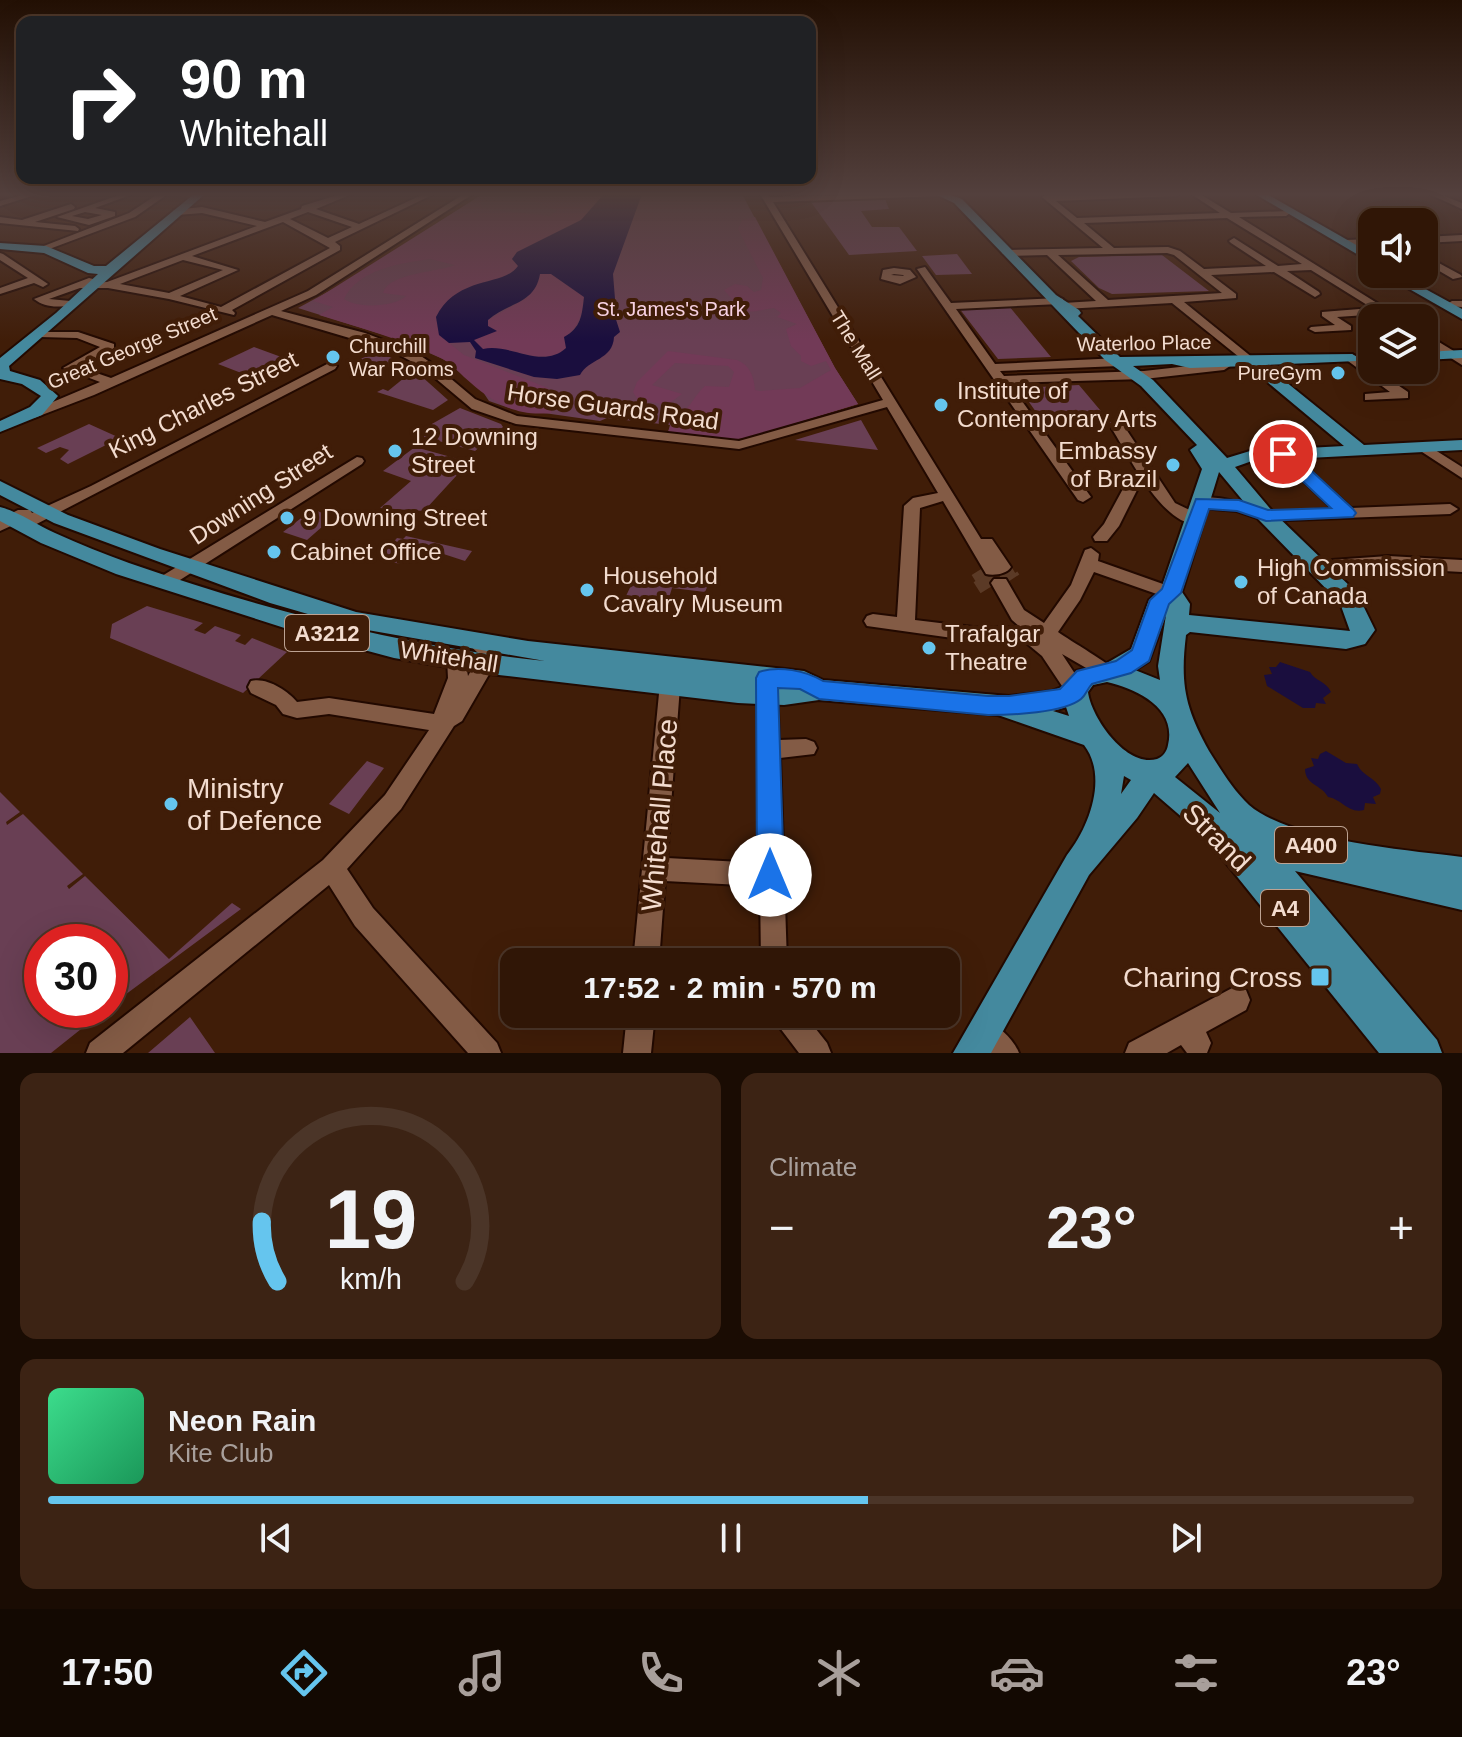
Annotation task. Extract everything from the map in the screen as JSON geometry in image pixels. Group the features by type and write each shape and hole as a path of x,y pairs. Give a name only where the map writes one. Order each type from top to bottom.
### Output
{"main road":[{"path":"29,415 49,399 50,394 1,374 1,365 40,334 94,285 106,270 139,243"},
{"path":"1001,243 1051,298 1061,303 1065,312 1133,375 1140,388 1212,456 1318,567 1357,611 1363,630 1357,638 1332,639 1199,623 1164,627"},
{"path":"1340,243 1358,254"},
{"path":"1346,243 1358,252"},
{"path":"0,246 41,249 89,269 106,270"},
{"path":"0,355 51,289 94,285"},
{"path":"1418,288 1460,308"},
{"path":"1424,288 1460,308"},
{"path":"1438,356 1459,356"},
{"name":"Waterloo Place","path":"1119,362 1172,359 1187,365 1358,358"},
{"path":"1259,363 1360,450"},
{"name":"Great George Street","path":"0,427 29,415"},
{"path":"1212,456 1462,445"},
{"path":"1095,841 1111,781 1100,744 1075,690 1085,678 1109,672 1141,655 1179,604 1171,593 1199,512 1212,456"},
{"name":"A3212","path":"0,487 41,509"},
{"name":"Whitehall","path":"41,509 396,650 486,663 767,686 805,696 819,690 988,705 1055,701 1075,690"},
{"name":"Whitehall","path":"8,521 90,557 163,583 317,620 383,626 671,676"},
{"name":"A4","path":"1164,627 1180,721 1224,817"},
{"path":"1100,744 1149,773 1166,769 1182,755 1180,721 1165,697 1151,686 1109,672"},
{"name":"Whitehall","path":"988,705 1062,724 1100,744"},
{"path":"986,1046 1078,865 1095,841 1112,827 1130,800 1144,788 1149,773"},
{"name":"Strand","path":"1149,773 1224,817 1280,902 1401,1053"},
{"name":"A400","path":"1224,817 1255,848 1462,895"},
{"name":"A400","path":"1224,817 1250,823 1288,839 1400,863 1462,872"},
{"name":"Strand","path":"1255,848 1424,1053"}],"street":[{"path":"41,249 57,243"},
{"path":"94,285 219,243"},
{"path":"222,311 335,243"},
{"name":"Great George Street","path":"29,415 278,310 312,293 391,243"},
{"name":"The Mall","path":"794,243 947,496 963,509 995,577 1010,620 1109,672"},
{"path":"1102,243 1111,250"},
{"path":"1237,243 1315,294"},
{"path":"1273,243 1372,304"},
{"path":"948,306 1106,304 1232,296 1203,272 1168,250 1011,253"},
{"path":"1049,252 1106,304"},
{"path":"0,256 51,289"},
{"path":"170,296 233,270 183,257"},
{"path":"1438,257 1444,257"},
{"path":"1438,266 1457,277"},
{"path":"1203,272 1311,267"},
{"path":"910,276 925,273 1083,497"},
{"path":"94,285 170,296 254,321"},
{"path":"0,291 51,289"},
{"path":"1176,301 1259,363"},
{"name":"Horse Guards Road","path":"278,310 410,354 429,365 466,399 500,416 516,420 739,445 891,402"},
{"path":"1315,329 1347,328 1326,314 1358,312"},
{"path":"40,334 78,335 110,346 69,368 105,385"},
{"path":"1438,344 1459,356"},
{"path":"1352,358 1403,395 1370,397"},
{"name":"Waterloo Place","path":"992,368 1119,362"},
{"name":"Waterloo Place","path":"1001,380 1187,372 1187,365"},
{"name":"King Charles Street","path":"8,521 94,488 331,366"},
{"path":"44,389 72,394 105,385"},
{"path":"1119,429 1169,506 1199,512 1239,506 1266,516 1450,509"},
{"path":"1424,447 1462,474"},
{"path":"1283,454 1347,513"},
{"name":"Downing Street","path":"163,583 357,461"},
{"path":"1101,537 1111,526 1129,490"},
{"path":"906,625 912,506 918,501 947,496"},
{"name":"The Mall","path":"947,496 946,513 1075,690"},
{"path":"873,621 981,635 1036,633 1061,614 1090,559 1171,593"},
{"path":"1318,567 1388,562 1462,566"},
{"path":"100,1053 332,868 393,802 445,722 455,715 486,663 488,650 474,641"},
{"path":"445,722 444,713 458,678 457,659"},
{"name":"Whitehall Place","path":"648,948 671,676"},
{"path":"767,686 773,948"},
{"path":"258,687 297,710 329,706 445,722"},
{"path":"770,749 806,748"},
{"path":"332,868 364,917 487,1053"},
{"path":"656,869 770,875"},
{"path":"1139,1053 1191,1035 1236,1000"},
{"path":"637,1053 640,1028"},
{"path":"798,1028 817,1053"}],"green space":[{"name":"St. James's Park","path":"406,243 768,243 835,368 858,404 735,439 668,432 670,425 607,418 600,421 509,408 489,401 483,392 445,360 400,340 298,308"},
{"path":"840,243 911,243 917,251 849,255"},
{"path":"957,254 972,274 936,275 922,256"},
{"path":"1162,255 1209,291 1112,294 1099,288 1071,261 1079,257"},
{"path":"1009,306 1051,357 998,359 959,308"},
{"path":"254,347 284,358 249,376 218,364"},
{"path":"378,352 410,366 448,400 433,410 377,392 383,389 388,391 404,378 392,368 360,359"},
{"path":"1079,385 1111,423 1046,426 1019,388"},
{"path":"460,408 503,427 475,451 424,437 423,429"},
{"path":"861,420 878,450 795,440"},
{"path":"89,424 120,438 68,464 60,459 69,450 60,447 46,453 37,448"},
{"path":"415,447 469,462 424,511 380,508 411,481 383,471"},
{"path":"313,509 329,516 307,540 283,532"},
{"path":"406,536 472,551 465,561 425,548 415,549 401,564 391,562 390,557 379,558 397,538"},
{"path":"635,577 708,585 705,592 672,588 668,601 626,596"},
{"path":"147,606 203,623 194,630 205,634 215,626 241,635 235,641 245,645 252,638 287,652 243,693 110,638 112,624"},
{"path":"367,761 384,768 349,814 329,804"},
{"path":"0,792 20,812 6,822 7,825 23,814 83,874 67,886 69,889 85,876 169,959 232,903 241,909 128,993 128,924 24,924 24,1028 82,1028 51,1053 0,1053"},
{"path":"190,1017 215,1053 148,1053"}],"shaded area":[{"path":"405,243 535,243 517,252 512,259 518,266 512,272 456,294 436,317 439,335 464,355 548,388 547,392 553,395 551,413 537,414 503,406 441,358 396,339 319,315 333,307 313,301","holes":["430,259 455,265 394,281 383,293 406,296 394,303 367,305 344,299 359,281 382,269"]},
{"path":"535,243 624,243 613,274 615,299 611,304 620,332 605,355 580,375 557,379 534,377 475,358 476,351 470,342 449,343 439,335 436,317 445,304 467,288 511,272 518,266 512,259 517,252","holes":["540,274 551,274 584,297 577,325 564,337 566,348 557,354 547,357 504,349 483,349 474,340 497,331 488,326 488,320 527,297"]},
{"path":"745,243 769,243 835,368 858,404 746,438 722,440 668,432 671,425 665,421 688,407 705,386 729,387 734,372 728,366 675,363 652,385 682,394 667,405 638,400 633,392 637,382 668,351 737,360 748,368 755,390 760,391 800,388 831,370 826,361 811,366 801,361 801,356 791,346 786,329 797,324 777,317 781,313 774,308 746,311 724,290 735,284 747,286 754,292 761,290 763,278"},
{"path":"540,274 551,274 584,297 579,320 564,338 566,348 547,356 505,349 484,350 474,340 496,330 488,326 488,320 527,298"},
{"path":"1280,662 1310,672 1326,686 1331,692 1323,698 1326,704 1316,703 1315,708 1303,708 1267,686 1264,675 1272,674 1269,667 1276,667"},
{"path":"1326,751 1346,763 1357,764 1375,782 1381,789 1380,794 1373,797 1376,804 1365,803 1364,810 1354,810 1328,797 1311,782 1305,769 1314,766 1311,758 1318,759"}],"tunnel":[{"path":"1003,567 1010,579"},
{"path":"978,571 983,579"},
{"path":"982,577 989,588"}],"place":[{"name":"Churchill War Rooms","path":"333,357"},
{"name":"PureGym","path":"1338,373"},
{"name":"Institute of Contemporary Arts","path":"941,405"},
{"name":"12 Downing Street","path":"395,451"},
{"name":"Embassy of Brazil","path":"1173,465"},
{"name":"9 Downing Street","path":"287,518"},
{"name":"Cabinet Office","path":"274,552"},
{"name":"High Commission of Canada","path":"1241,582"},
{"name":"Household Cavalry Museum","path":"587,590"},
{"name":"Trafalgar Theatre","path":"929,648"},
{"name":"Ministry of Defence","path":"171,804"},
{"name":"Charing Cross","path":"1320,977"}],"route":[{"path":"770,875 767,678 804,681 819,690 893,694 988,705 1009,706 1063,698 1075,692 1077,684 1085,678 1111,672 1141,655 1160,600 1171,593 1202,503 1239,506 1266,516 1347,513 1283,454"}]}
